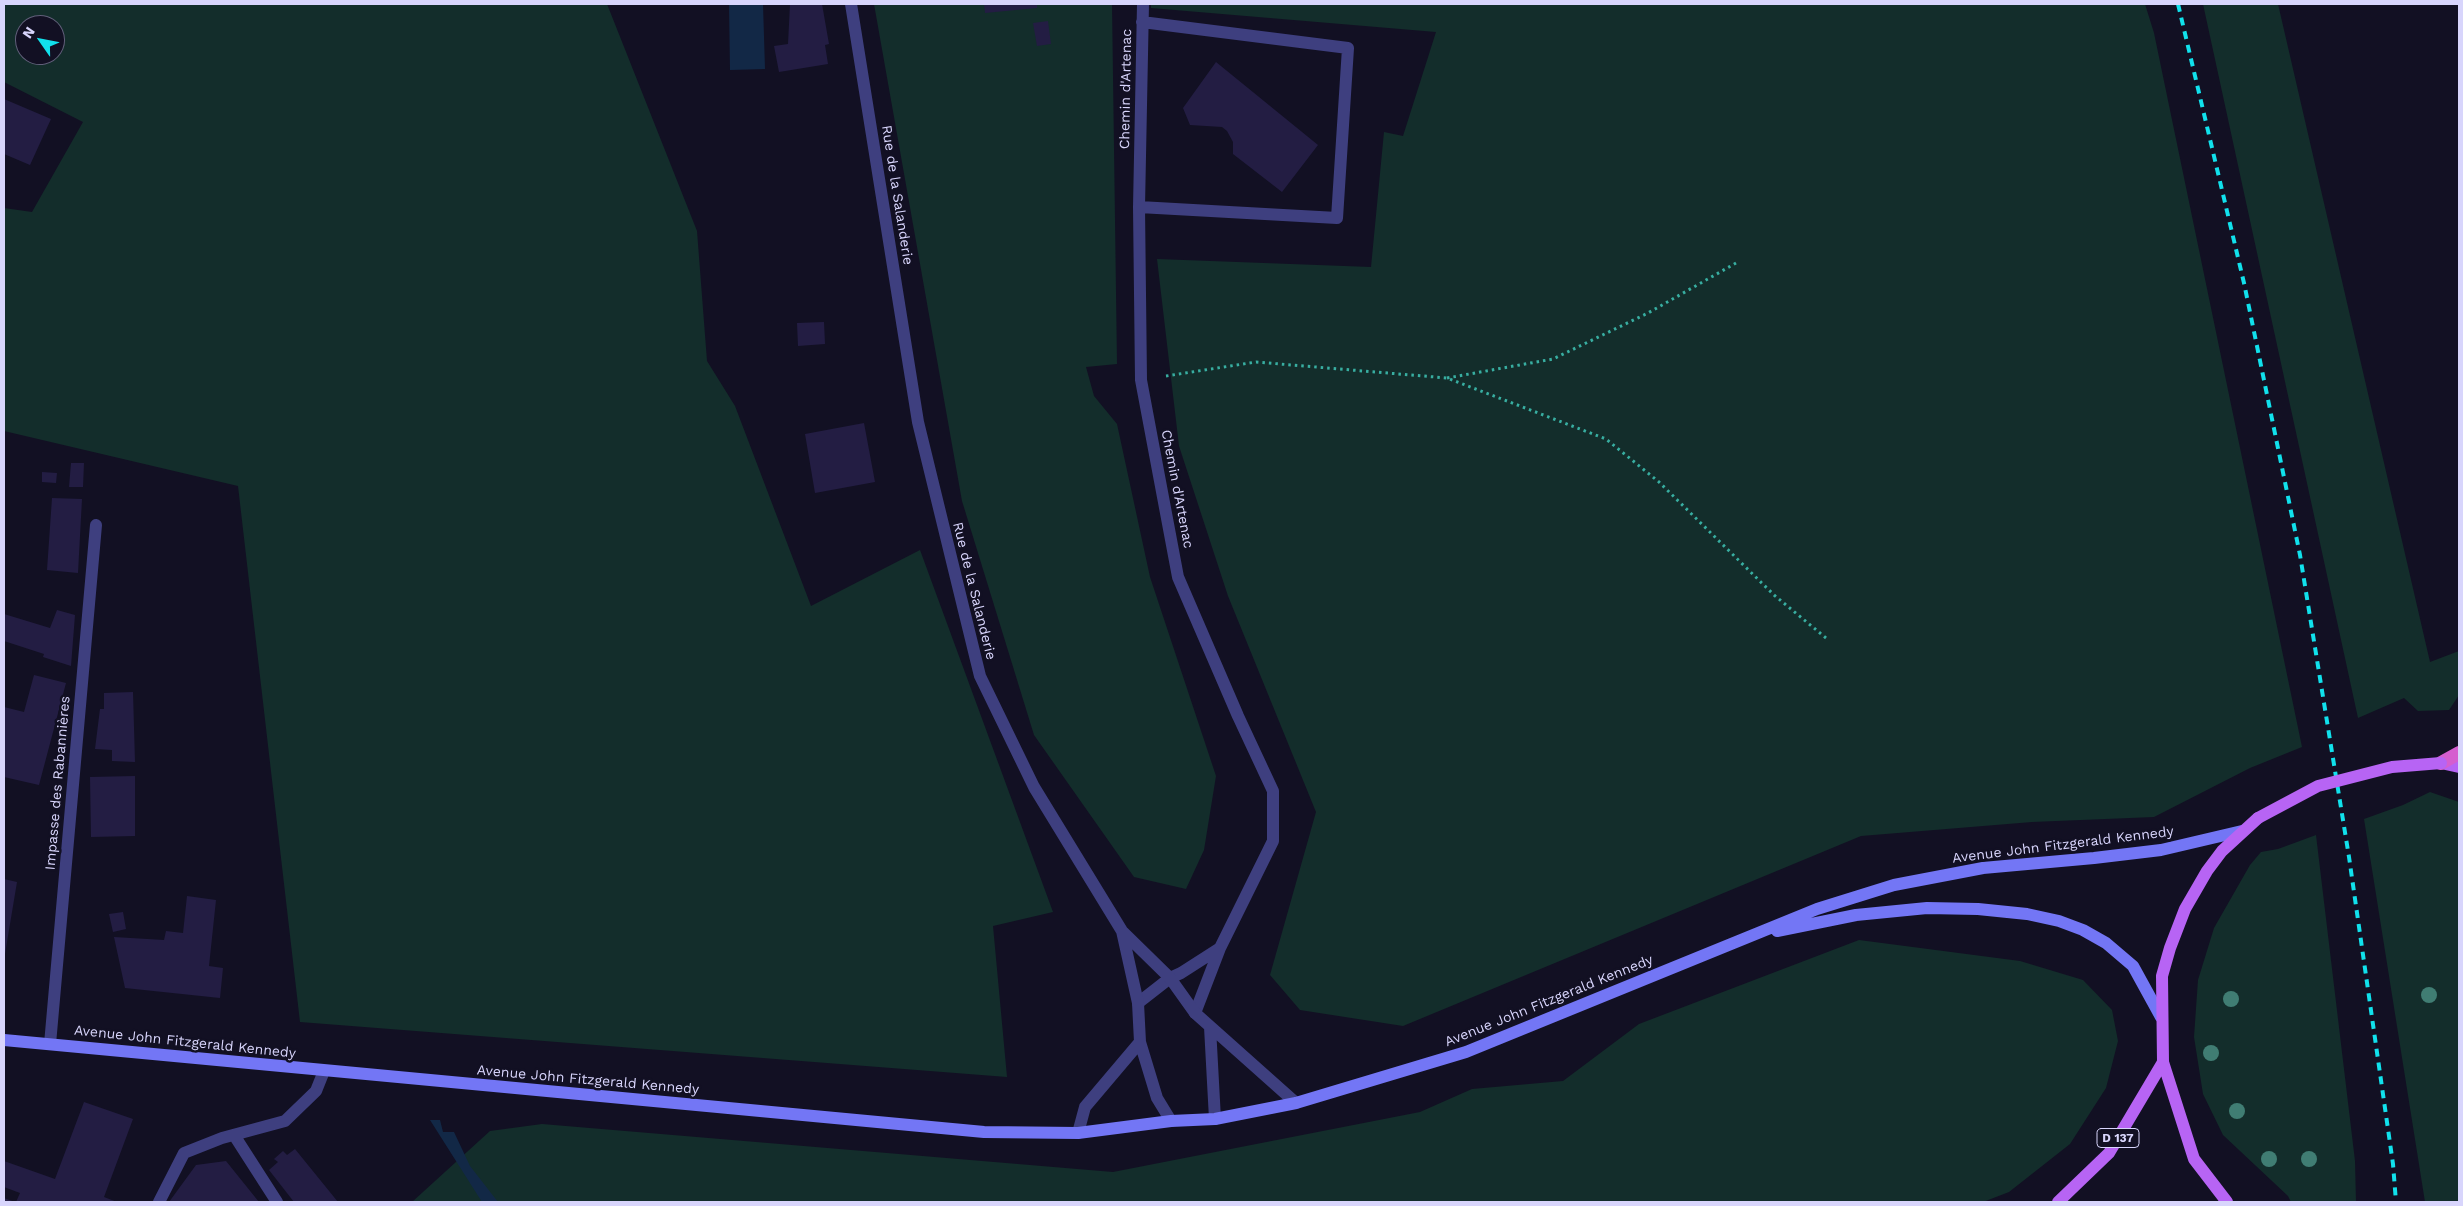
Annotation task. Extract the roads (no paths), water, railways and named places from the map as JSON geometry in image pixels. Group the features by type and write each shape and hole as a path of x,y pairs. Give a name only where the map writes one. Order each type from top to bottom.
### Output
{"highway":[{"path":"2441,763 2459,753"}],"main road":[{"path":"2227,1202 2194,1159 2163,1062 2162,976 2170,948 2185,909 2206,871 2242,831 2258,818 2318,786 2392,767 2441,763 2459,767"},
{"name":"Avenue John Fitzgerald Kennedy","path":"4,1040 984,1132 1078,1133 1171,1121 1215,1119 1296,1103 1466,1052 1817,909 1894,885 1983,868 2160,850 2242,831"},
{"name":"Avenue John Fitzgerald Kennedy","path":"1746,938 1856,915 1927,908 1978,909 2027,914 2060,921 2083,930 2106,943 2133,966 2161,1016"},
{"name":"D 137","path":"2058,1202 2109,1153 2163,1062"}],"street":[{"name":"Rue de la Salanderie","path":"851,4 918,422 980,676 1034,787 1122,931 1138,1003 1140,1042 1157,1098 1171,1121"},
{"name":"Chemin d'Artenac","path":"1142,4 1141,380 1178,577 1238,716 1273,791 1273,841 1220,948 1195,1013"},
{"path":"1140,207 1337,218 1348,48 1142,22"},
{"name":"Impasse des Rabannières","path":"50,1044 96,525"},
{"path":"1122,931 1170,978 1195,1013 1296,1103"},
{"path":"1138,1003 1170,978 1220,948"},
{"path":"1210,1027 1215,1119"},
{"path":"1078,1133 1085,1107 1140,1042"},
{"path":"159,1202 184,1153 234,1135 285,1121 316,1091 324,1071"},
{"path":"234,1135 277,1202"}],"water":[{"path":"729,4 763,4 765,69 730,70"},
{"path":"430,1120 440,1120 443,1132 454,1132 470,1166 498,1202 482,1202"}],"railway":[{"path":"2178,4 2244,283 2300,555 2349,857 2393,1164 2396,1202"}]}
